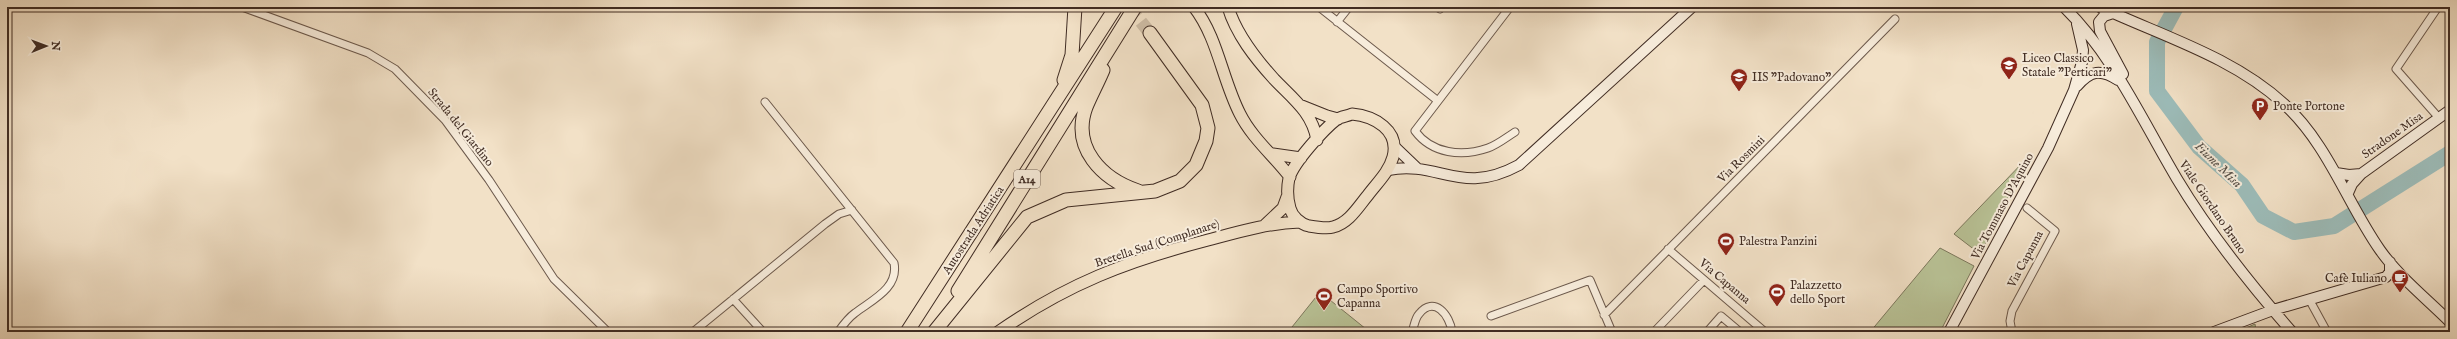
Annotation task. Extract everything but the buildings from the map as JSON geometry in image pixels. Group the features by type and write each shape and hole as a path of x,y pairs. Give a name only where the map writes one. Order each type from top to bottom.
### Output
{"highway":[{"path":"1046,118 1067,72 1072,54 1075,7"},
{"name":"Autostrada Adriatica","path":"907,332 1116,7"},
{"name":"Autostrada Adriatica","path":"933,332 1135,7"},
{"path":"1122,26 1086,108 1083,125 1083,138 1088,153 1101,171 1121,184 1140,192"},
{"path":"933,332 1027,217 1066,200 1140,192 1166,187 1180,180 1196,165 1202,154 1208,128 1206,116 1197,94 1150,33"}],"main road":[{"path":"1194,7 1207,25 1240,113 1250,131 1273,154 1290,177"},
{"path":"1228,7 1232,19 1251,52 1302,106 1311,119 1317,140"},
{"path":"1388,170 1418,170 1448,177 1483,179 1502,174 1519,165 1692,7"},
{"name":"Viale Giordano Bruno","path":"2064,7 2076,18 2121,82 2175,175 2219,243 2292,332"},
{"path":"2100,7 2235,68 2256,82 2285,105 2314,140 2348,193 2375,242 2390,262 2450,322"},
{"name":"Viale Giordano Bruno","path":"2117,15 2104,16 2099,22 2100,31 2112,53 2140,114"},
{"name":"Via Tommaso D'Aquino","path":"1949,332 2048,148 2074,90 2082,62 2083,50 2076,18"},
{"name":"Via Tommaso D'Aquino","path":"2074,90 2085,76 2096,72 2107,73 2121,82"},
{"path":"1302,106 1338,119"},
{"name":"Stradone Misa","path":"2348,193 2352,184 2361,174 2450,110"},
{"path":"1395,147 1388,170 1349,219 1332,228 1309,226 1300,222 1291,212 1287,197 1290,177 1301,158 1338,119 1352,114 1367,116 1380,122 1390,133 1395,147 1418,170"},
{"path":"1273,154 1301,158"},
{"name":"Stradone Misa","path":"2336,173 2349,175 2361,174"},
{"name":"Bretella Sud (Complanare)","path":"1265,225 1283,208 1287,197"},
{"name":"Bretella Sud (Complanare)","path":"998,332 1033,308 1070,288 1118,267 1182,246 1265,225 1300,222"},
{"path":"2214,332 2273,310 2386,277 2390,272 2390,262"}],"street":[{"name":"Strada del Giardino","path":"242,7 368,53 395,69 445,120 489,180 554,279 608,332"},
{"path":"1319,7 1438,101"},
{"path":"1337,22 1349,7"},
{"path":"1510,7 1415,131 1422,141 1440,151 1468,153 1489,148 1515,132"},
{"name":"Stradone Misa","path":"2438,7 2396,69 2439,118"},
{"name":"Via Rosmini","path":"1604,315 1895,19"},
{"path":"765,102 894,263 896,271 894,279 882,293 854,314 838,332"},
{"name":"Via Capanna","path":"2012,332 2010,321 2012,311 2055,231 2027,208"},
{"path":"693,332 824,224 839,214 852,210"},
{"name":"Via Capanna","path":"1668,249 1766,332"},
{"path":"1491,316 1590,280 1612,332"},
{"path":"1654,332 1704,280"},
{"path":"2309,299 2327,332"},
{"path":"733,300 763,332"},
{"path":"1412,332 1418,314 1426,308 1435,307 1446,312 1451,322 1452,332"},
{"path":"1707,332 1721,316 1740,332"}],"green space":[{"path":"2028,157 1980,254 1954,234"},
{"path":"1940,248 1974,266 1940,332 1870,332"},
{"name":"Campo Sportivo Capanna","path":"1320,292 1366,329 1364,332 1288,332"},
{"path":"2255,324 2256,332 2237,332"}],"waterway":[{"name":"Fiume Misa","path":"2176,7 2157,42 2157,91 2199,147 2242,185 2263,216 2294,232 2334,226 2450,153"}],"tunnel":[{"path":"1129,7 1150,33"}],"place":[{"name":"Liceo Classico Statale \"Perticari\"","path":"2009,80"},
{"name":"IIS \"Padovano\"","path":"1739,92"},
{"name":"Ponte Portone","path":"2260,121"},
{"name":"Palestra Panzini","path":"1726,256"},
{"name":"Cafè Iuliano","path":"2400,293"},
{"name":"Palazzetto dello Sport","path":"1777,307"},
{"name":"Campo Sportivo Capanna","path":"1324,311"}]}
